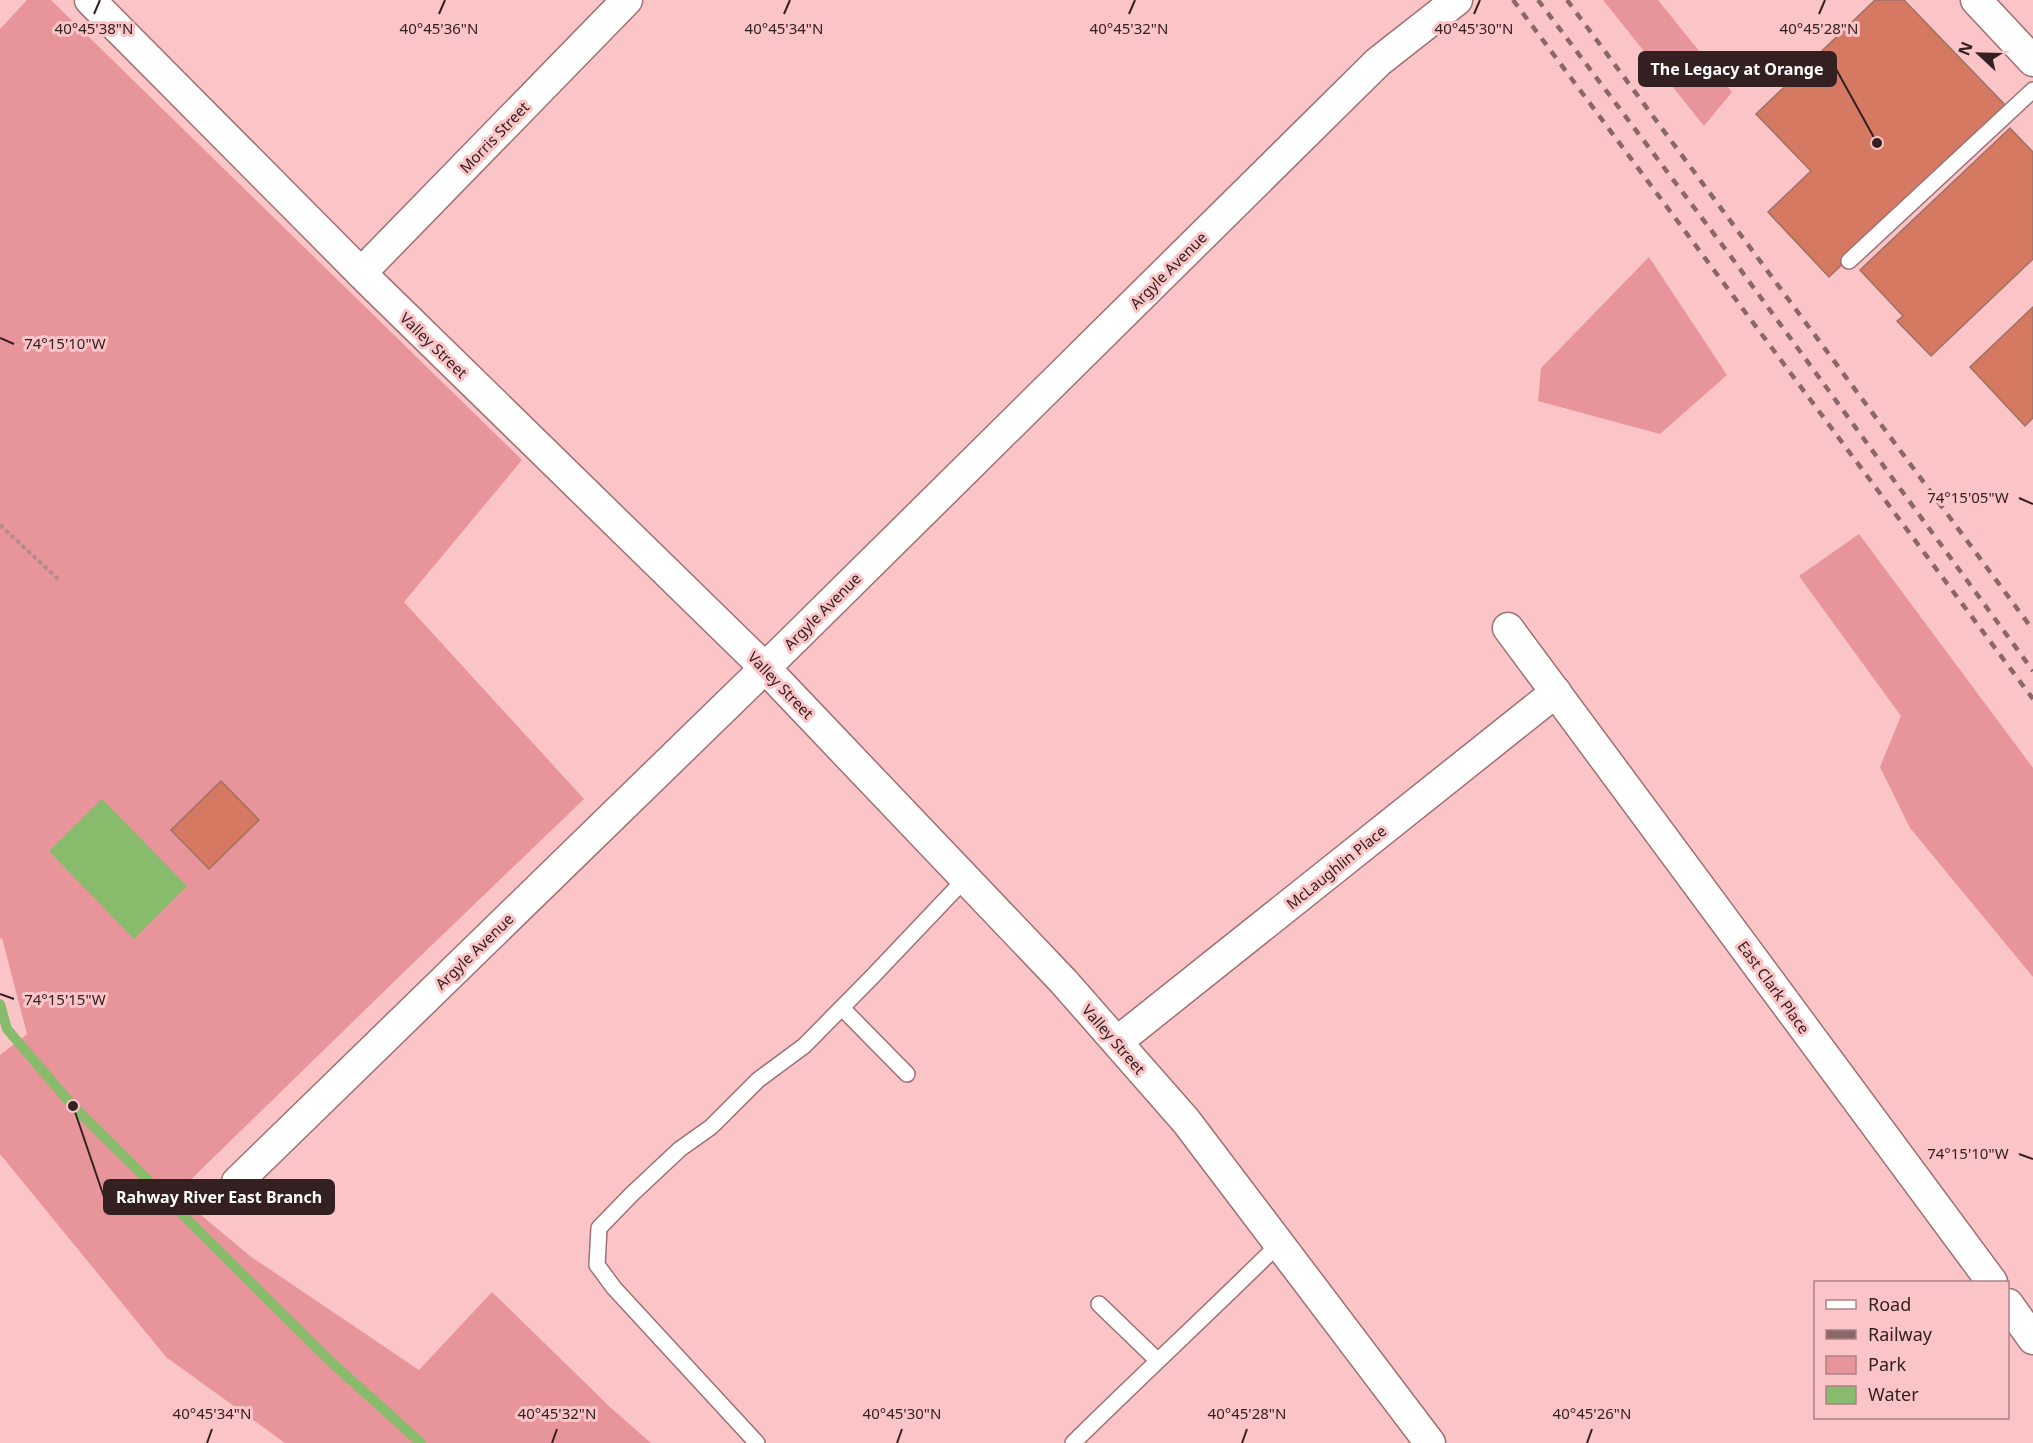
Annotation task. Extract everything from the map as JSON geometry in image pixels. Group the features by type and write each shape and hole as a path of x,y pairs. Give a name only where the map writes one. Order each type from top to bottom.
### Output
{"street":[{"name":"Valley Street","path":"90,0 361,273 765,668 1064,982 1186,1121 1422,1433"},
{"name":"Morris Street","path":"361,273 627,0"},
{"name":"Argyle Avenue","path":"1378,62 1425,0"},
{"name":"Argyle Avenue","path":"237,1182 765,668 1378,62 1457,0"},
{"path":"1976,0 2033,61"},
{"name":"East Clark Place","path":"1509,628 1991,1281"},
{"name":"McLaughlin Place","path":"1117,1042 1556,692"},
{"path":"2009,1307 2033,1339"}],"lane":[{"path":"1849,261 2033,90"},
{"path":"757,1443 614,1288 597,1265 599,1228 680,1149 711,1127 758,1080 804,1046 966,878"},
{"path":"842,1008 908,1074"},
{"path":"1073,1443 1279,1244"},
{"path":"1099,1304 1157,1360"}],"path":[{"path":"0,525 58,579"}],"green space":[{"path":"27,0 51,0 522,460 404,602 584,799 176,1194 250,1256 419,1370 492,1292 611,1408 651,1443 285,1443 166,1357 0,1154 0,1055 27,1034 2,938 0,939 0,29"},
{"path":"1603,0 1658,0 1732,92 1704,126"},
{"path":"1649,257 1727,375 1660,434 1538,401 1541,368"},
{"path":"1859,534 2033,768 2033,977 1910,828 1880,767 1901,716 1799,576"}],"water":[{"path":"102,799 187,886 134,939 49,851"}],"building":[{"path":"1875,0 1904,0 2007,107 1829,277 1768,212 1811,171 1756,114"},
{"path":"2010,128 2033,152 2033,259 1931,356 1897,321 1903,316 1860,270"},
{"path":"2033,307 2033,418 2025,426 1970,367"},
{"path":"221,781 259,820 209,869 171,830"}],"waterway":[{"path":"0,1004 7,1029 73,1106 329,1360 421,1443"}],"railway":[{"path":"1513,0 2033,699"},
{"path":"1538,0 1732,258 2033,671"},
{"path":"1567,0 2033,630"}],"place":[{"name":"The Legacy at Orange","path":"1877,143"},
{"name":"Rahway River East Branch","path":"73,1106"}]}
